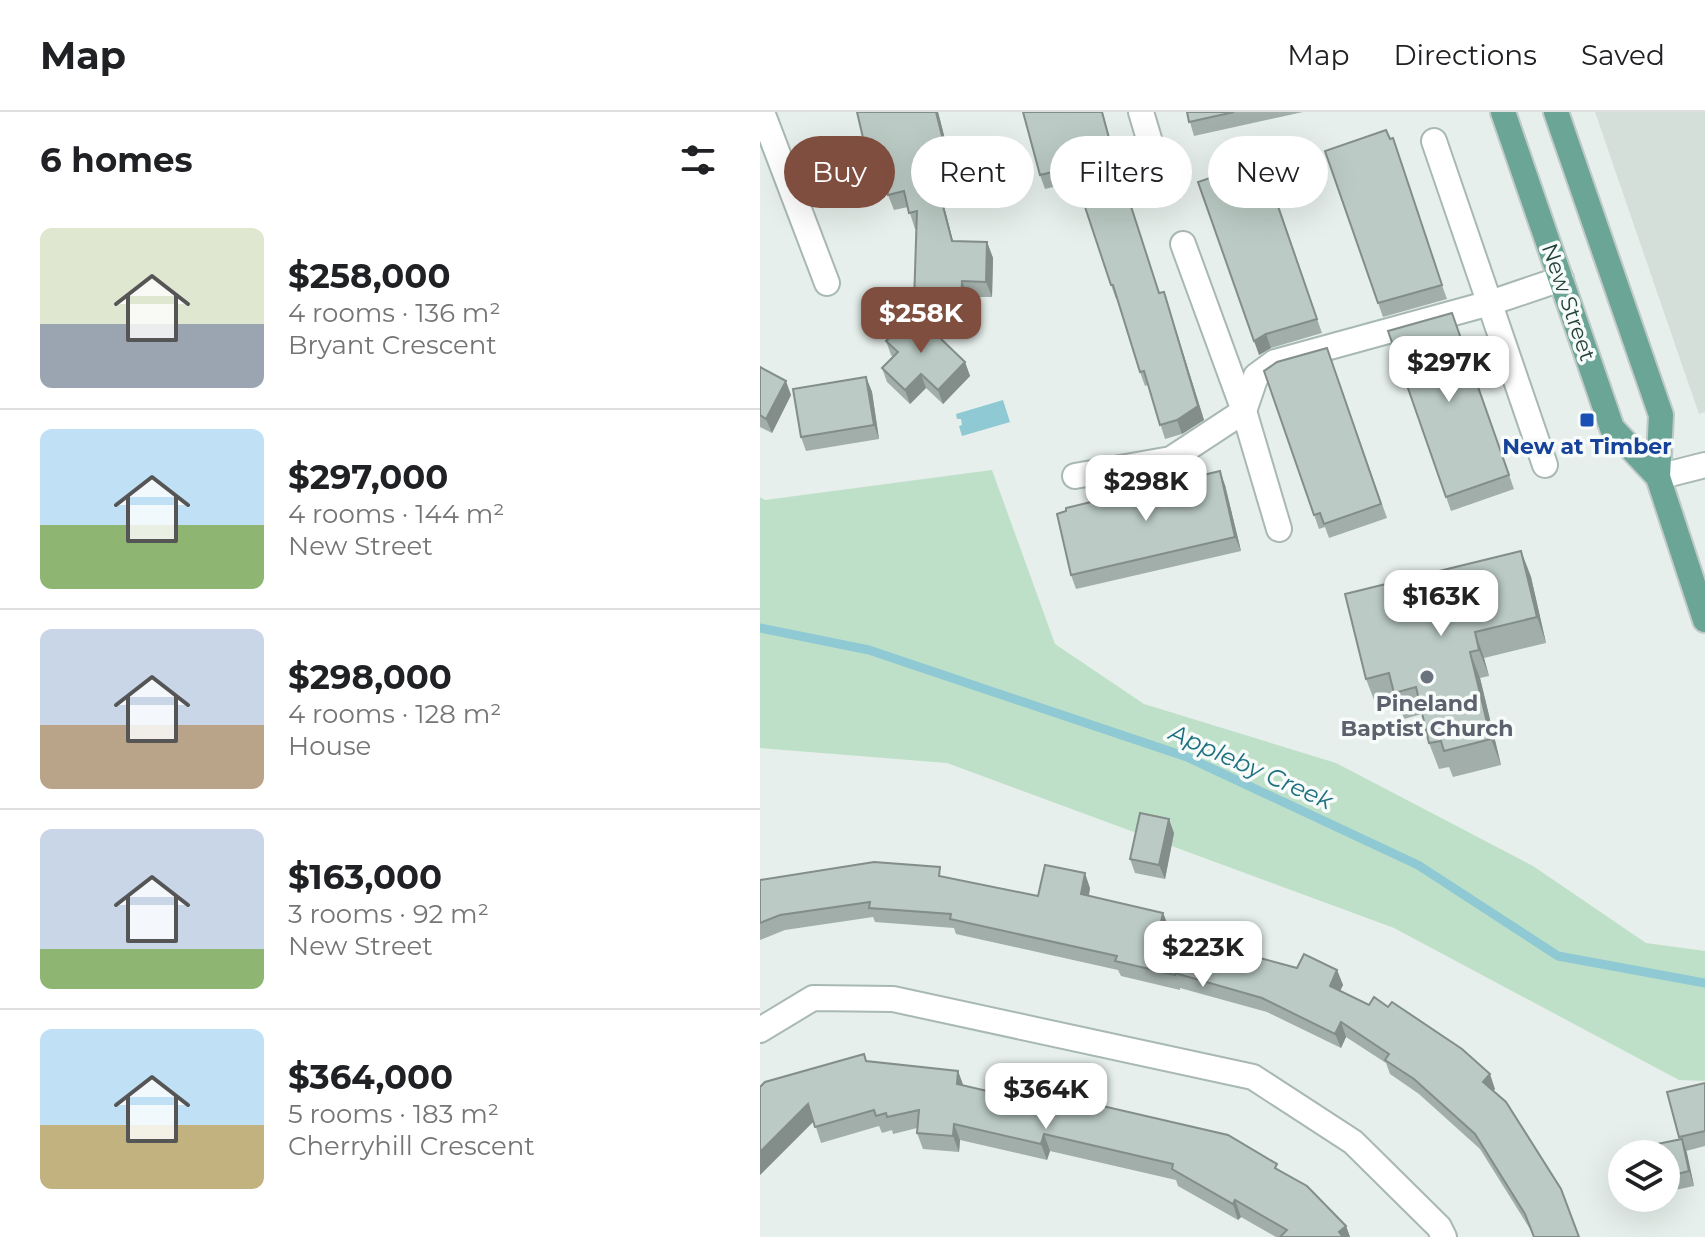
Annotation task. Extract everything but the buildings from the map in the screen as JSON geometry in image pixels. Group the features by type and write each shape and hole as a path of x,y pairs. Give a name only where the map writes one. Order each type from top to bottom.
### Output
{"main road":[{"name":"New Street","path":"1503,112 1612,428 1658,477"},
{"name":"New Street","path":"1556,112 1661,415 1658,477 1705,620"}],"street":[{"path":"762,112 827,283"},
{"path":"1141,112 1148,136"},
{"path":"1434,141 1545,465"},
{"path":"1183,244 1244,411 1279,529"},
{"path":"1075,476 1171,459 1244,411 1256,376 1275,362 1490,303 1561,279"},
{"path":"1658,477 1705,465"},
{"path":"760,1030 813,998 893,999 1253,1077 1353,1142 1439,1227 1444,1237"}],"shaded area":[{"path":"1595,112 1705,112 1705,412 1699,414"}],"green space":[{"path":"992,470 1055,644 1144,704 1336,763 1533,866 1646,943 1705,951 1705,1081 1679,1080 1394,928 947,763 760,748 760,497 765,500"}],"water":[{"path":"1003,400 1010,422 962,436 959,426 962,425 961,419 957,419 956,414"}],"waterway":[{"name":"Appleby Creek","path":"760,628 869,650 1187,757 1418,865 1558,956 1705,983"}],"place":[{"name":"New at Timber","path":"1587,420"},
{"name":"Pineland Baptist Church","path":"1427,677"}]}
